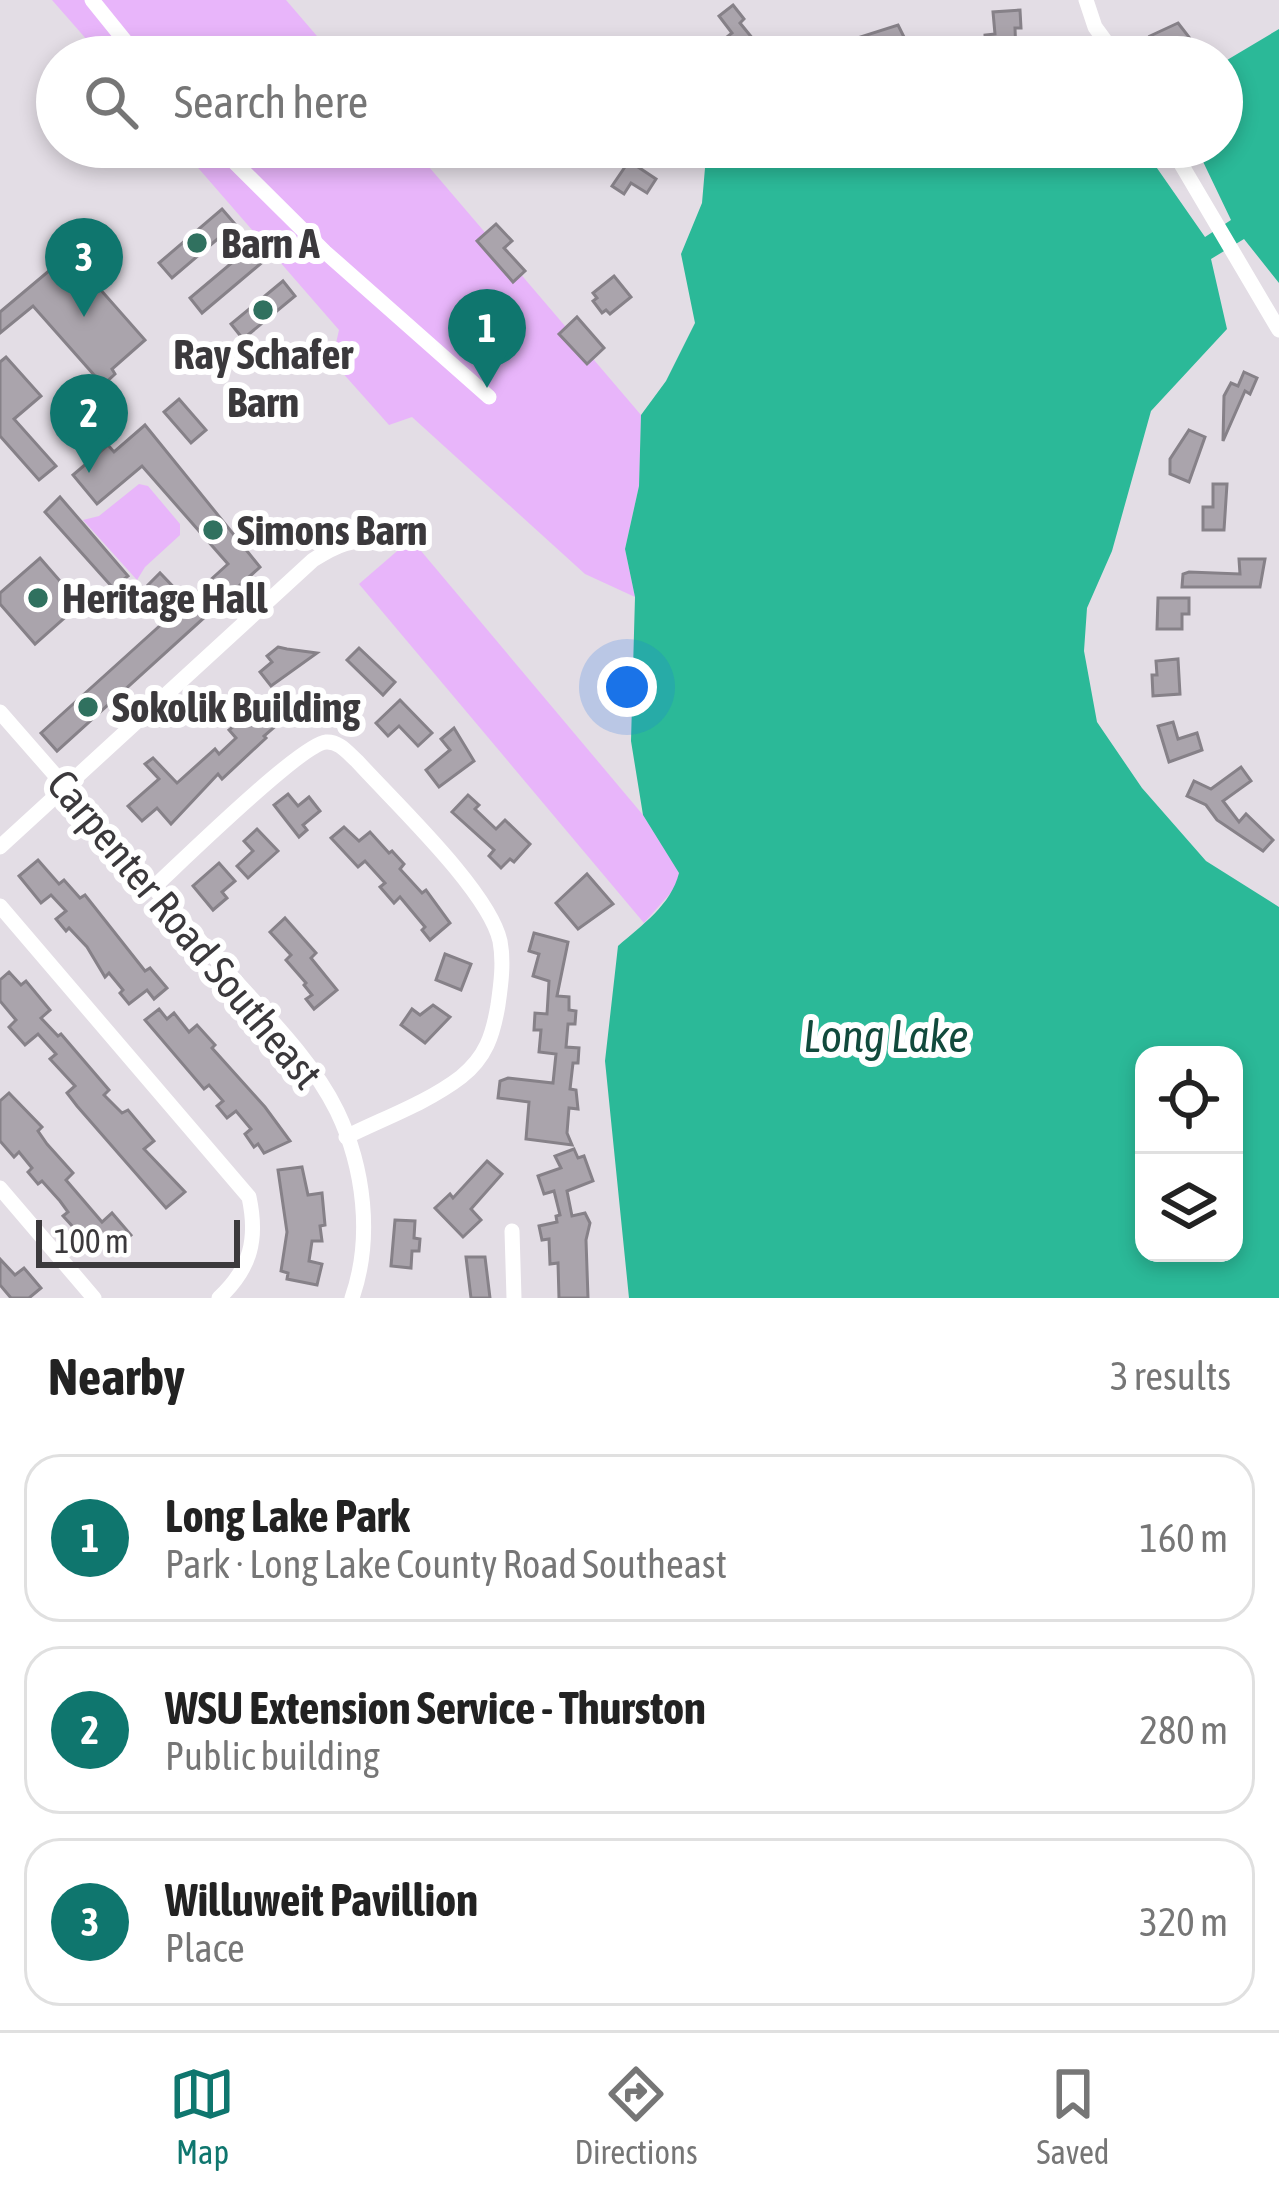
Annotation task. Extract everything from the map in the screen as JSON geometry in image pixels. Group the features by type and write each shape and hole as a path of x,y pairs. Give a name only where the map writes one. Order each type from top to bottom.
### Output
{"street":[{"path":"92,0 121,36"},
{"path":"1086,0 1102,36"},
{"path":"240,168 325,252 489,397"},
{"path":"1183,168 1279,330"},
{"path":"0,847 313,560 335,546 357,541 380,544"},
{"name":"Carpenter Road Southeast","path":"0,712 302,1060 336,1111 357,1166 363,1225 362,1256 352,1298"},
{"path":"154,887 284,770 312,747 328,742 357,761 482,902 500,940 502,963 487,1049 462,1076 437,1092 346,1136"},
{"path":"0,906 249,1198 255,1225 253,1253 219,1298"},
{"path":"0,1189 94,1298"},
{"path":"512,1231 514,1298"}],"shaded area":[{"path":"52,0 286,0 317,36 84,36"},
{"path":"198,168 430,168 641,415 639,486 625,549 635,597 585,574 412,417 389,425 332,361 339,330"},
{"path":"139,484 148,486 180,524 180,535 137,580 83,520 99,516"},
{"path":"411,539 643,815 679,872 676,887 644,923 359,584"}],"water":[{"name":"Long Lake","path":"1279,29 1279,283 1244,239 1211,259 1227,329 1151,411 1112,551 1087,608 1084,651 1097,722 1142,788 1206,861 1279,907 1279,1298 629,1298 605,1061 618,946 663,905 679,873 643,815 631,741 635,597 625,549 639,486 641,415 666,381 695,323 681,254 702,203 705,168 1157,168 1205,237 1231,220 1206,168 1243,168 1243,50"}],"building":[{"path":"733,5 751,36 728,36 732,33 719,16"},
{"path":"1020,10 1021,28 1015,28 1015,36 985,36 995,34 993,12"},
{"path":"1178,23 1188,36 1150,36"},
{"path":"898,25 904,36 863,36"},
{"path":"624,168 640,168 656,179 647,193 631,183 624,194 612,186"},
{"name":"Barn A","path":"222,209 235,224 172,278 159,263"},
{"path":"496,224 512,241 504,248 525,271 513,282 477,241"},
{"path":"253,245 265,260 202,313 190,298"},
{"path":"69,254 145,340 112,369 115,374 103,385 33,306 0,333 0,312"},
{"path":"614,276 631,297 610,314 602,313 593,293"},
{"name":"Ray Schafer Barn","path":"283,281 295,296 243,339 231,324"},
{"path":"577,317 604,348 587,364 559,334"},
{"path":"6,357 41,396 14,419 56,466 39,480 0,436 0,362"},
{"path":"1244,372 1257,378 1250,394 1245,391 1223,441 1224,396 1231,383 1238,386"},
{"path":"179,399 206,430 191,443 164,412"},
{"path":"145,425 260,567 57,751 41,733 175,612 148,585 160,573 187,601 228,564 142,466 97,504 73,475 108,445 114,452"},
{"path":"1189,430 1205,437 1189,482 1170,474 1170,459"},
{"path":"1213,484 1227,484 1224,530 1203,530 1203,507 1213,507"},
{"path":"60,497 128,576 113,588 45,512"},
{"name":"Heritage Hall","path":"40,558 80,604 35,644 0,604 0,593"},
{"path":"1239,559 1265,559 1260,587 1182,587 1183,574 1189,572 1240,574"},
{"path":"1158,598 1189,598 1182,629 1157,629"},
{"path":"278,647 317,653 271,686 260,672 272,662 267,656"},
{"path":"359,648 395,682 383,695 347,660"},
{"path":"1178,659 1180,694 1153,696 1156,661"},
{"path":"400,700 432,733 418,746 399,726 388,736 376,723"},
{"path":"265,710 278,724 222,779 218,774 171,824 157,808 142,821 128,806 159,779 145,764 153,758 177,783 215,749 219,754 236,738 229,730 246,716 251,722"},
{"path":"1173,722 1178,739 1197,733 1202,750 1169,762 1158,726"},
{"path":"454,728 474,761 439,787 426,770 450,750 441,739"},
{"path":"1241,767 1251,781 1223,801 1239,822 1246,814 1273,840 1263,851 1217,820 1206,805 1187,796 1194,781 1211,789"},
{"path":"288,794 298,806 309,797 320,811 303,825 307,830 299,837 274,805"},
{"path":"468,795 496,829 505,820 530,844 514,862 510,859 501,868 489,856 494,850 452,812"},
{"path":"344,827 359,841 370,832 392,851 404,864 400,869 422,893 426,890 450,923 430,940 400,897 394,903 380,887 385,883 365,861 358,867 331,838"},
{"path":"257,829 278,851 248,878 237,866 253,851 244,841"},
{"path":"38,860 59,884 64,880 80,898 85,895 145,971 150,968 167,988 154,999 147,990 129,1004 87,947 56,919 66,911 51,895 41,903 19,876"},
{"path":"219,863 235,881 222,892 227,898 213,910 193,886"},
{"path":"587,874 613,904 578,929 556,903"},
{"path":"285,918 316,953 311,958 337,990 314,1009 306,999 312,995 306,983 286,960 291,955 270,932"},
{"path":"534,933 568,942 557,996 569,997 569,1010 576,1011 575,1024 568,1024 566,1047 579,1048 570,1089 576,1090 578,1109 569,1108 567,1133 572,1145 526,1139 529,1102 498,1098 500,1081 508,1078 553,1083 556,1054 539,1052 541,1030 534,1030 535,1013 547,1014 549,981 533,976 539,954 529,951"},
{"path":"445,954 471,964 461,990 436,980"},
{"path":"9,972 21,985 26,981 50,1010 41,1018 109,1090 104,1095 122,1113 128,1110 154,1141 144,1149 185,1192 166,1208 67,1093 75,1086 50,1059 56,1054 38,1034 25,1045 9,1027 16,1020 0,1001 0,980"},
{"path":"433,1005 450,1017 425,1043 401,1025 412,1009 420,1015"},
{"path":"159,1009 167,1019 174,1013 189,1032 197,1025 290,1141 264,1153 258,1144 254,1147 245,1134 251,1129 236,1111 227,1118 217,1106 223,1101 209,1085 204,1089 145,1020"},
{"path":"9,1093 42,1127 38,1131 73,1173 66,1180 102,1222 112,1213 131,1235 113,1251 102,1245 95,1251 63,1216 68,1212 60,1201 28,1172 32,1168 19,1152 14,1157 0,1141 0,1101"},
{"path":"574,1149 578,1158 584,1156 593,1181 567,1191 572,1216 585,1213 590,1223 588,1298 559,1298 558,1263 550,1264 549,1239 542,1240 539,1226 557,1222 560,1215 554,1191 544,1194 538,1176 561,1168 555,1156"},
{"path":"487,1161 502,1174 471,1209 481,1220 463,1237 435,1208 450,1194 453,1198"},
{"path":"302,1167 308,1195 322,1193 322,1241 312,1241 309,1261 322,1264 317,1285 287,1279 288,1273 281,1271 287,1232 278,1170"},
{"path":"395,1220 415,1221 419,1251 412,1251 411,1268 391,1266"},
{"path":"466,1257 485,1257 490,1298 471,1298"},
{"path":"0,1259 15,1275 24,1268 41,1288 29,1298 11,1298 0,1285"}],"place":[{"name":"Barn A","path":"197,243"},
{"name":"Ray Schafer Barn","path":"263,310"},
{"name":"Willuweit Pavillion","path":"84,317"},
{"name":"Long Lake Park","path":"487,388"},
{"name":"WSU Extension Service - Thurston","path":"89,473"},
{"name":"Simons Barn","path":"213,530"},
{"name":"Heritage Hall","path":"38,598"},
{"name":"Sokolik Building","path":"88,707"}]}
